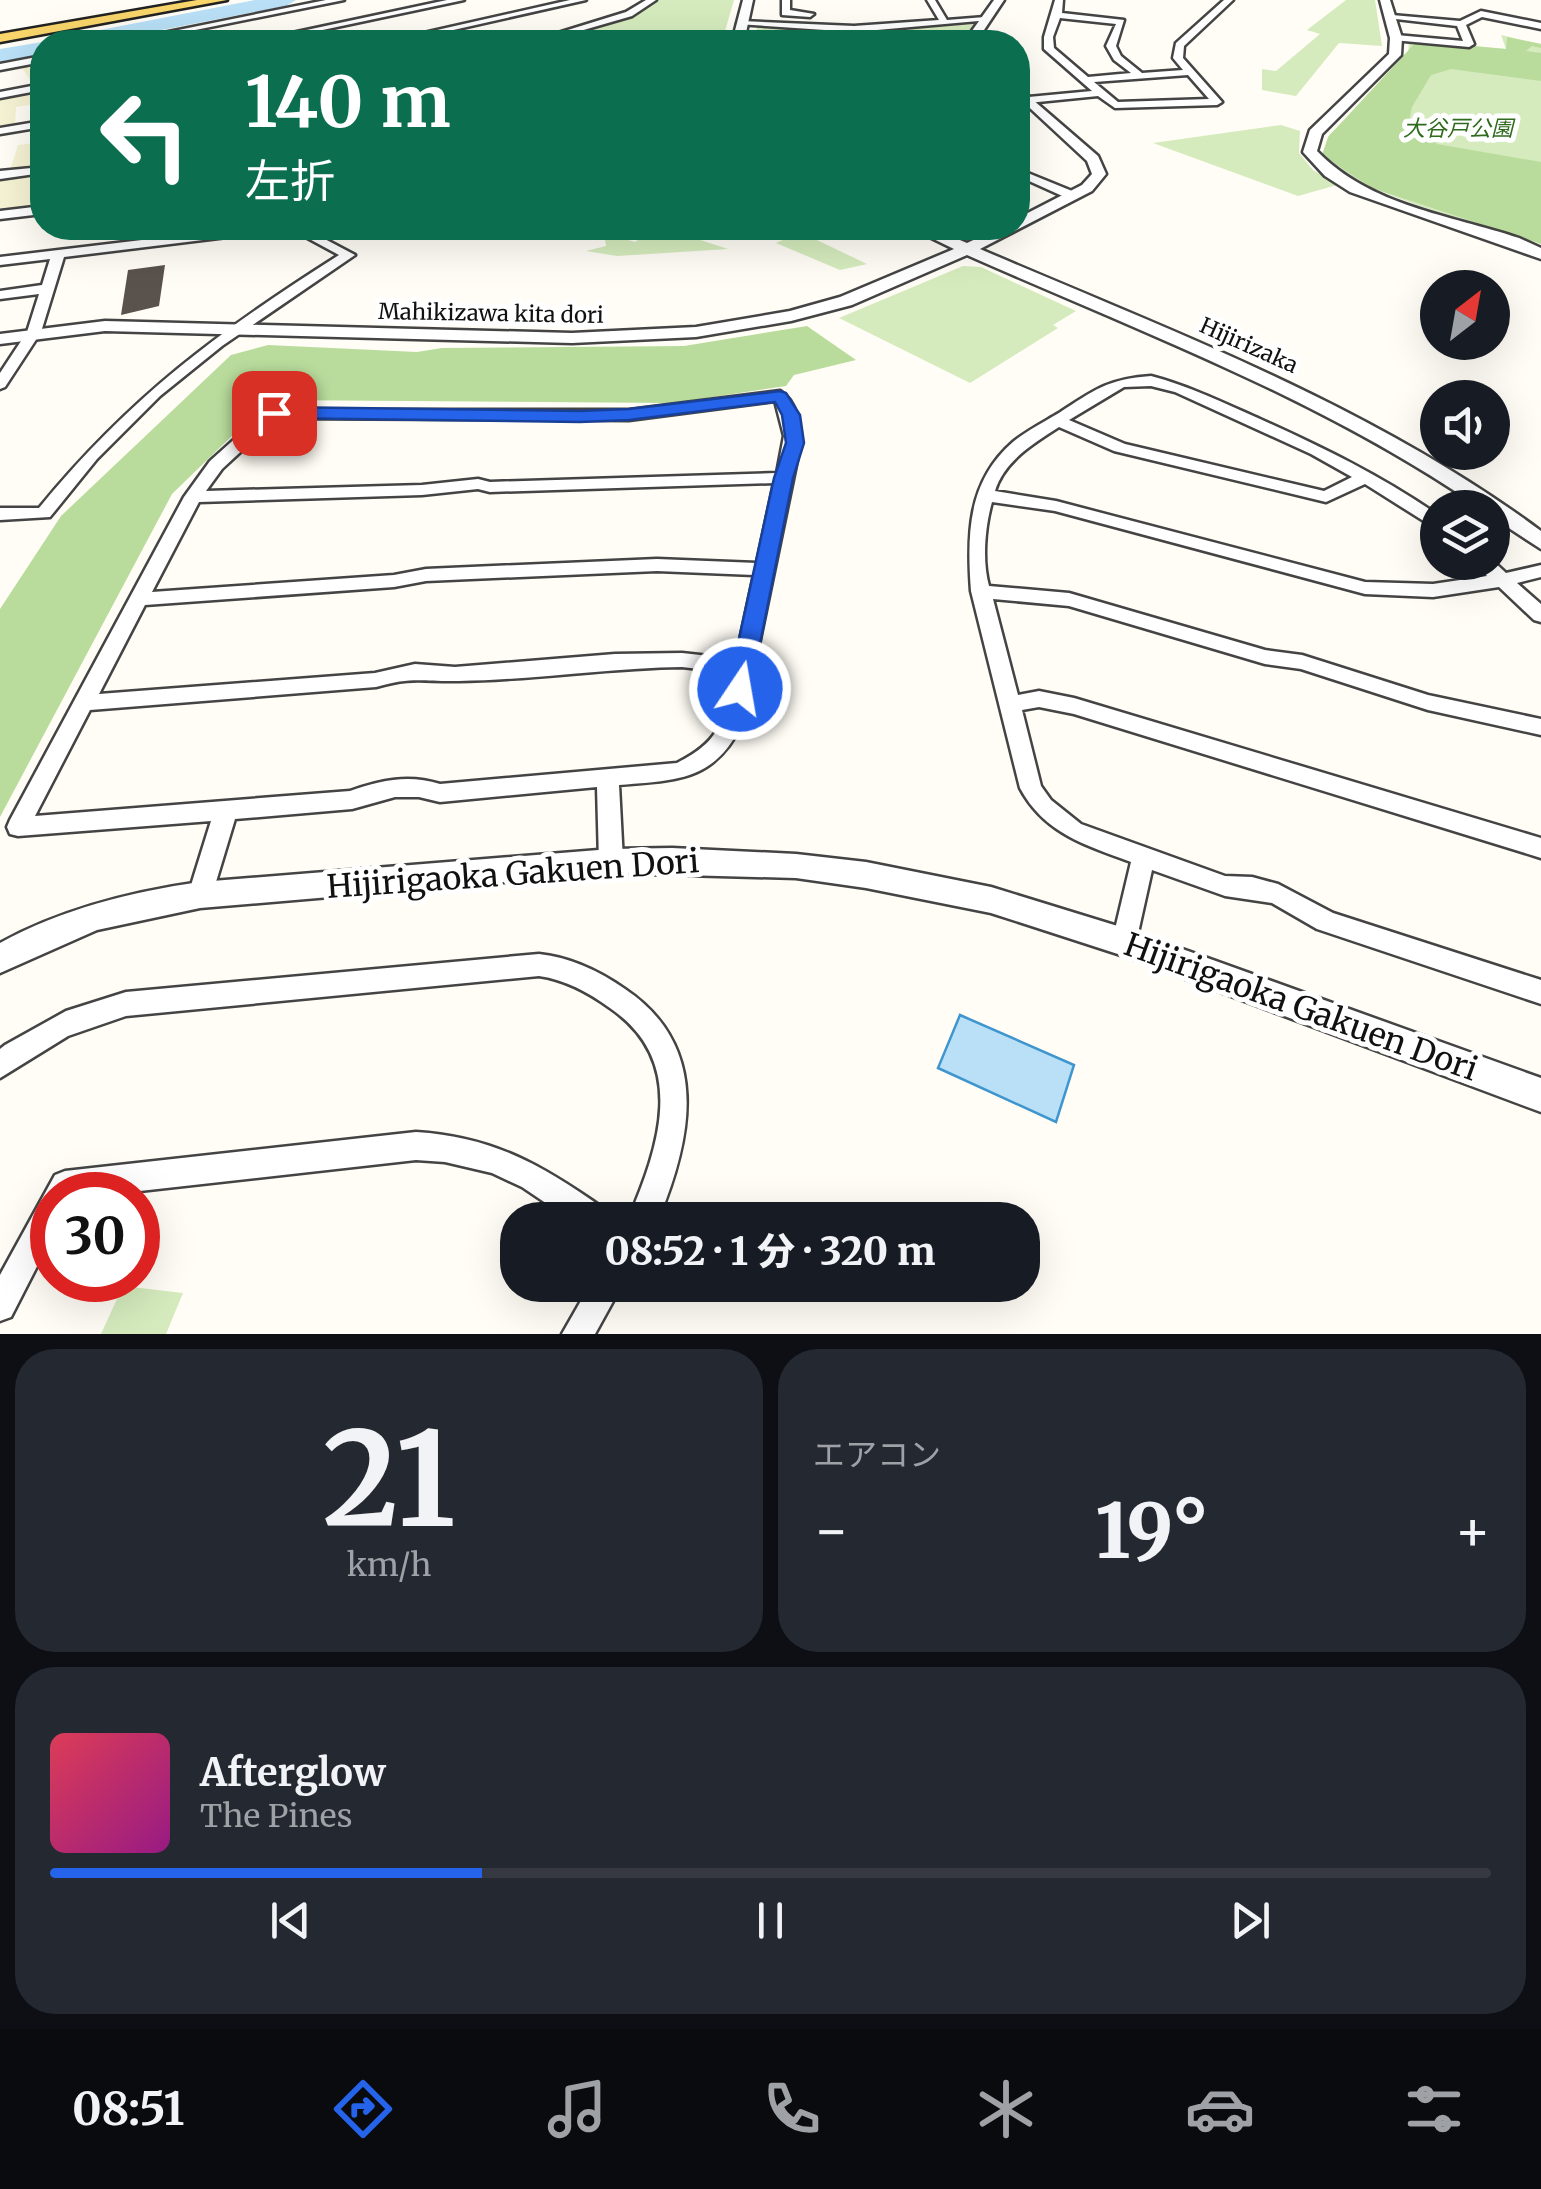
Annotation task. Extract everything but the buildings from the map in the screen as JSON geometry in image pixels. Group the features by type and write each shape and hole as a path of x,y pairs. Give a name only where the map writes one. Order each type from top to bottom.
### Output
{"main road":[{"path":"0,27 165,0"},
{"path":"46,30 220,0"},
{"path":"0,38 30,33"}],"street":[{"path":"184,30 335,0 376,30"},
{"path":"313,30 460,0"},
{"path":"446,30 582,0"},
{"path":"575,30 629,14 652,0"},
{"path":"741,30 748,0"},
{"path":"786,0 785,13 821,14"},
{"path":"820,0 822,27"},
{"path":"931,0 944,22"},
{"path":"978,30 998,0"},
{"path":"1059,0 1058,15 1046,44 1052,55 1116,104 1217,102 1178,58 1179,45 1229,0"},
{"path":"1159,0 1190,0"},
{"path":"1385,0 1396,38 1395,55 1315,133 1310,152 1333,176 1358,189 1497,233 1541,254"},
{"path":"1392,18 1461,24 1480,14 1541,26"},
{"path":"1058,15 1121,22 1110,46 1117,58 1138,74"},
{"path":"742,24 854,30 984,20"},
{"path":"1396,38 1469,44 1461,24"},
{"path":"0,67 30,61"},
{"path":"1084,80 1190,72"},
{"path":"0,96 30,89"},
{"path":"1030,96 1100,92"},
{"path":"1030,105 1099,166 1095,182 1030,218"},
{"path":"0,130 30,126"},
{"path":"0,175 30,171"},
{"path":"1030,178 1073,196"},
{"path":"0,215 30,211"},
{"path":"0,261 172,240"},
{"path":"0,514 44,513 99,447 232,330 348,255 319,240"},
{"name":"Hijirizaka","path":"947,240 1328,408 1385,437 1541,542"},
{"name":"Mahikizawa kita dori","path":"0,339 105,326 572,338 696,332 791,316 846,301 986,240"},
{"path":"0,384 34,332 44,289 58,254"},
{"path":"0,295 44,289"},
{"path":"1420,512 1366,478 1216,404 1152,381 1113,385 1018,446 984,495 978,520 980,591 1031,788 1042,806 1073,832 1225,886 1246,884 1301,904 1326,921 1541,992"},
{"path":"780,396 791,415 795,443 784,478 733,722 723,742 708,757 680,771 440,792 426,787 368,792 352,800 18,827 193,497 216,466 274,413 629,415 780,396"},
{"path":"1059,421 1120,448 1326,498 1366,478"},
{"path":"193,497 422,490 478,484 490,487 784,478"},
{"path":"984,495 1056,506 1283,568 1303,568 1358,588 1412,594 1446,592 1498,580"},
{"path":"140,599 394,581 413,575 470,576 630,564 706,564 764,570"},
{"path":"1510,577 1541,571"},
{"path":"1503,580 1541,615"},
{"path":"980,591 1069,600 1265,657 1303,662 1356,682 1492,720 1541,727"},
{"path":"83,703 376,680 395,673 438,669 455,674 682,660 744,667"},
{"path":"1009,704 1039,699 1074,706 1541,848"},
{"path":"608,778 611,861"},
{"path":"200,895 226,810"},
{"path":"1124,942 1143,858"},
{"name":"Hijirigaoka Gakuen Dori","path":"0,959 69,923 132,904 611,861 730,862 866,875 990,900 1124,942 1541,1095"},
{"path":"0,1065 48,1032 80,1016 126,1004 558,966 618,996 640,1012 667,1049 676,1100 666,1152 649,1202"},
{"path":"160,1174 416,1146 446,1147 505,1160 569,1202"},
{"path":"0,1306 30,1249"},
{"path":"578,1334 597,1302"}],"shaded area":[{"path":"30,63 30,80 20,65"},
{"path":"30,92 30,105 16,107 15,125 0,127 0,98"},
{"path":"30,144 30,207 0,211 0,178 8,177 18,145"}],"green space":[{"path":"658,0 734,0 725,30 585,30 635,15"},
{"path":"1346,0 1375,0 1382,46 1339,43 1296,96 1262,90 1262,69 1276,71 1320,34 1307,30"},
{"path":"975,24 971,30 887,30"},
{"name":"大谷戸公園","path":"1501,35 1541,44 1541,244 1393,196 1365,184 1326,153 1329,135 1400,68 1408,55 1409,40 1506,49"},
{"name":"大谷戸公園","path":"1507,37 1541,44 1541,48 1532,46 1526,51 1541,53 1541,81 1451,69 1431,75 1412,107 1408,126 1437,144 1541,162 1541,244 1372,188 1322,155 1328,137 1417,41 1506,49"},
{"path":"1281,125 1300,131 1299,153 1313,170 1337,185 1298,196 1153,143"},
{"path":"605,240 700,240 728,249 617,256 586,251 606,246"},
{"path":"817,240 867,264 840,270 776,243"},
{"path":"963,266 981,267 1076,311 1053,325 1058,328 970,383 839,318"},
{"path":"807,326 856,360 794,375 786,386 673,403 269,400 172,494 0,817 0,609 61,516 231,355 268,345 417,352 442,348 684,346"},
{"path":"160,1290 183,1293 166,1334 101,1334 116,1302 160,1302"}],"water":[{"path":"960,1015 1074,1065 1056,1122 938,1068"}],"waterway":[{"path":"131,30 286,0"},
{"path":"0,56 30,50"}],"route":[{"path":"274,413 629,415 780,396 791,415 795,443 784,478 740,689"}]}
